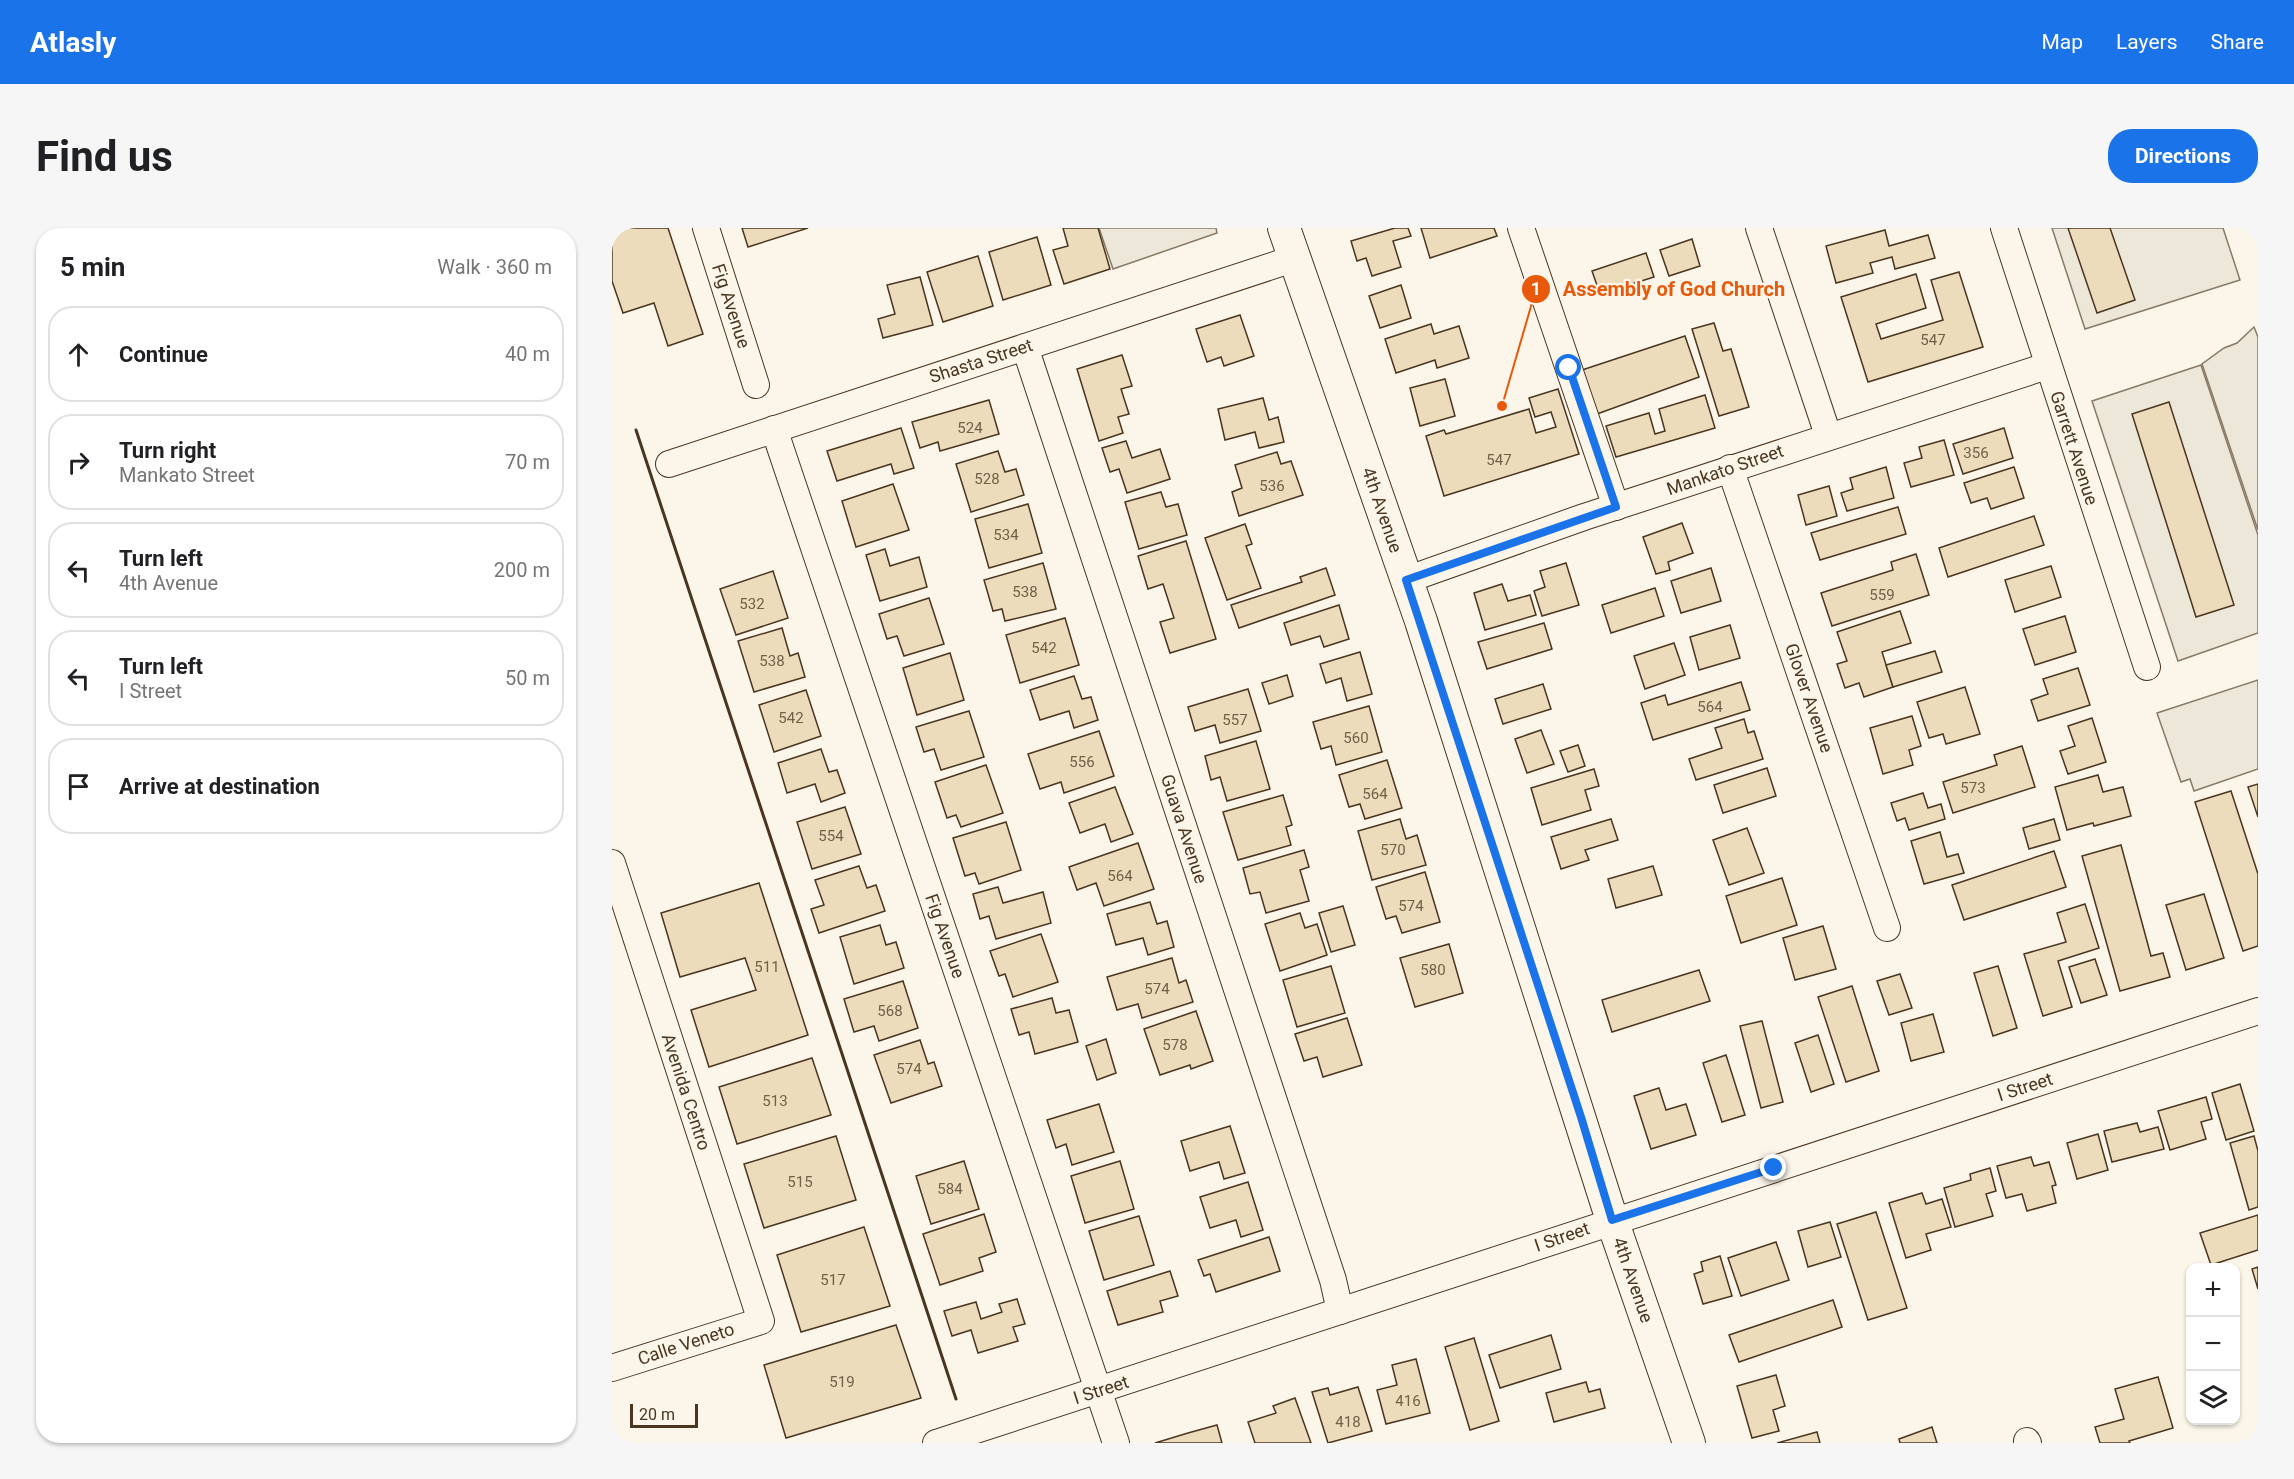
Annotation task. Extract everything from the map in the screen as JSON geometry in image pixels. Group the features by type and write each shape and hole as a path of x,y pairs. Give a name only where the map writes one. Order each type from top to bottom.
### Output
{"main road":[{"name":"4th Avenue","path":"1284,228 1406,580 1585,1128 1612,1220 1689,1443"}],"street":[{"name":"Fig Avenue","path":"706,228 756,385"},
{"path":"1521,228 1616,507"},
{"path":"1759,228 1828,435"},
{"name":"Garrett Avenue","path":"2004,228 2046,366 2147,667"},
{"name":"Shasta Street","path":"669,464 1293,259"},
{"name":"Guava Avenue","path":"1025,347 1333,1280 1340,1311"},
{"name":"Mankato Street","path":"1406,580 1828,435 2046,366"},
{"name":"Fig Avenue","path":"774,429 1116,1443"},
{"name":"Glover Avenue","path":"1730,468 1887,927"},
{"name":"Avenida Centro","path":"612,863 760,1320"},
{"name":"I Street","path":"936,1443 1097,1392 1612,1220 2258,1011"},
{"name":"Calle Veneto","path":"612,1368 760,1320"}],"shaded area":[{"path":"1099,228 1216,228 1217,233 1113,269"},
{"path":"2052,228 2223,228 2240,280 2085,329"},
{"path":"2254,327 2258,337 2258,530 2202,364 2224,348 2237,343"},
{"path":"2201,365 2258,535 2258,633 2178,661 2092,401"},
{"path":"2258,680 2258,769 2194,791 2190,779 2181,782 2157,713"}],"building":[{"path":"612,228 668,228 703,334 668,346 654,303 623,313 612,281"},
{"path":"742,228 808,228 748,247"},
{"path":"1063,228 1098,228 1110,269 1064,284 1053,250 1068,246"},
{"path":"1395,228 1408,228 1411,236 1393,241 1401,267 1372,276 1366,258 1357,261 1351,241"},
{"path":"1421,228 1494,228 1497,236 1430,258"},
{"path":"2068,228 2110,228 2135,300 2097,313"},
{"path":"1885,230 1889,246 1928,235 1935,258 1895,269 1892,257 1870,263 1873,273 1836,283 1826,246"},
{"path":"1037,237 1051,285 1003,300 989,252"},
{"path":"1692,239 1700,266 1669,276 1660,250"},
{"path":"1646,253 1654,277 1600,294 1592,271"},
{"path":"978,256 993,306 943,322 927,272"},
{"path":"1959,272 1983,347 1868,382 1841,297 1916,274 1926,308 1876,324 1881,339 1943,320 1931,280"},
{"path":"920,277 933,325 883,338 878,319 895,314 887,285"},
{"path":"1401,285 1411,318 1380,328 1369,296"},
{"path":"1240,315 1254,356 1224,366 1221,357 1207,362 1196,329"},
{"path":"1714,323 1723,351 1731,349 1749,407 1719,416 1692,329"},
{"path":"1431,324 1434,334 1459,326 1469,358 1437,368 1435,360 1396,373 1385,339"},
{"path":"1685,336 1699,377 1597,414 1582,370"},
{"path":"1122,355 1132,386 1121,389 1129,414 1118,417 1123,433 1099,441 1077,369"},
{"path":"1445,379 1455,416 1420,426 1410,388"},
{"path":"1558,389 1579,454 1444,496 1426,436 1444,430 1446,434 1529,409 1536,433 1556,427 1551,412 1535,417 1529,398"},
{"path":"1705,395 1715,428 1616,457 1606,426 1649,413 1655,434 1665,431 1659,409"},
{"path":"1263,398 1269,420 1278,417 1284,442 1259,448 1255,432 1225,440 1218,409"},
{"path":"989,400 999,434 940,451 938,442 920,448 912,422"},
{"path":"2169,402 2234,605 2196,617 2132,414"},
{"path":"901,428 914,468 894,474 891,464 837,481 827,451"},
{"path":"2004,428 2013,458 1963,474 1953,444"},
{"path":"1944,440 1954,475 1911,487 1904,463 1922,458 1919,447"},
{"path":"1126,441 1132,458 1160,449 1170,479 1127,493 1119,469 1110,472 1102,448"},
{"path":"998,451 1005,472 1016,469 1024,495 971,512 956,464"},
{"path":"1277,452 1281,464 1291,461 1303,495 1239,516 1232,492 1242,488 1235,465"},
{"path":"1886,467 1894,498 1847,511 1841,493 1853,489 1850,478"},
{"path":"2014,467 2024,498 1991,509 1987,498 1971,503 1964,483"},
{"path":"893,484 909,530 856,547 842,501"},
{"path":"1829,486 1837,516 1806,525 1798,495"},
{"path":"1161,492 1166,507 1178,504 1187,535 1139,549 1125,502"},
{"path":"1028,504 1042,553 989,568 975,519"},
{"path":"1898,507 1906,534 1820,560 1811,533"},
{"path":"2034,516 2044,545 1948,577 1939,548"},
{"path":"1682,523 1693,553 1668,562 1670,570 1656,574 1643,537"},
{"path":"1245,524 1252,544 1246,546 1261,588 1227,600 1205,538"},
{"path":"1186,541 1216,639 1170,653 1160,622 1174,618 1163,584 1148,589 1138,556"},
{"path":"885,549 890,566 919,557 927,587 880,601 866,555"},
{"path":"1916,554 1929,595 1832,626 1821,593 1893,570 1891,562"},
{"path":"1043,563 1056,609 1005,621 1002,609 993,611 984,580"},
{"path":"1566,563 1579,605 1542,616 1534,591 1545,587 1540,571"},
{"path":"2051,566 2061,597 2015,612 2005,580"},
{"path":"1326,568 1335,595 1239,628 1231,605 1302,582 1300,577"},
{"path":"1711,568 1721,601 1681,613 1671,581"},
{"path":"773,571 788,618 736,635 720,589"},
{"path":"1502,584 1508,601 1530,595 1536,615 1485,630 1474,593"},
{"path":"1655,588 1664,616 1611,633 1602,605"},
{"path":"929,598 944,644 904,656 897,636 887,639 879,614"},
{"path":"1339,605 1349,639 1324,647 1320,636 1291,645 1284,623"},
{"path":"1900,611 1911,643 1882,652 1893,687 1864,697 1859,683 1845,688 1837,664 1847,661 1837,632"},
{"path":"2065,616 2076,652 2035,665 2023,629"},
{"path":"1065,618 1079,665 1020,683 1006,635"},
{"path":"1544,623 1552,649 1487,669 1478,642"},
{"path":"1730,625 1740,658 1699,670 1690,637"},
{"path":"782,628 790,656 798,653 805,677 754,692 738,641"},
{"path":"1674,643 1685,675 1645,689 1634,656"},
{"path":"1935,651 1942,672 1893,687 1886,665"},
{"path":"1360,652 1372,694 1347,701 1341,678 1326,683 1320,664"},
{"path":"950,653 964,700 917,715 903,668"},
{"path":"2078,668 2090,705 2038,721 2031,700 2048,694 2043,679"},
{"path":"1287,675 1293,696 1269,704 1262,683"},
{"path":"1074,676 1082,699 1091,697 1098,720 1074,728 1069,711 1040,720 1030,690"},
{"path":"1741,682 1750,710 1653,740 1641,703 1665,695 1668,705"},
{"path":"1543,684 1551,709 1503,724 1495,699"},
{"path":"1965,687 1980,734 1946,744 1943,734 1929,738 1917,702"},
{"path":"1248,689 1261,731 1220,743 1215,725 1195,731 1188,707"},
{"path":"806,690 821,736 774,752 759,705"},
{"path":"1369,706 1382,752 1336,765 1331,746 1321,749 1313,722"},
{"path":"969,711 984,757 941,770 934,749 924,752 916,727"},
{"path":"1912,716 1921,746 1909,750 1913,765 1883,774 1870,728"},
{"path":"2092,718 2106,762 2068,774 2060,751 2075,746 2068,726"},
{"path":"1744,719 1748,733 1754,731 1763,759 1696,780 1689,759 1722,748 1715,728"},
{"path":"1541,730 1554,764 1527,773 1515,739"},
{"path":"1099,731 1114,776 1064,793 1061,782 1040,789 1028,754"},
{"path":"1256,741 1270,789 1227,801 1220,777 1211,780 1205,756"},
{"path":"1578,745 1585,766 1568,772 1560,751"},
{"path":"2022,746 2035,787 1953,813 1943,782 1997,765 1994,755"},
{"path":"821,749 829,772 837,770 845,793 821,802 815,784 787,793 778,763"},
{"path":"1387,760 1402,808 1365,819 1360,804 1349,807 1339,775"},
{"path":"986,765 1003,813 961,827 956,815 947,818 935,782"},
{"path":"1767,768 1776,796 1723,813 1714,785"},
{"path":"1594,769 1599,786 1585,790 1591,810 1542,825 1531,788"},
{"path":"2098,775 2103,792 2123,787 2131,816 2094,826 2093,823 2067,830 2055,787"},
{"path":"2258,784 2258,817 2248,787"},
{"path":"1115,787 1133,834 1111,842 1105,824 1080,833 1069,803"},
{"path":"2231,791 2258,874 2258,946 2243,951 2195,802"},
{"path":"1923,793 1928,808 1941,804 1945,819 1909,830 1905,818 1897,821 1891,803"},
{"path":"1283,795 1292,825 1286,827 1291,845 1238,860 1223,812"},
{"path":"845,807 861,854 812,869 797,822"},
{"path":"1400,819 1406,839 1417,835 1426,865 1372,880 1358,831"},
{"path":"1611,819 1618,840 1585,850 1589,860 1561,869 1551,837"},
{"path":"2054,819 2060,840 2029,849 2023,828"},
{"path":"1006,822 1021,870 979,884 975,873 965,876 953,838"},
{"path":"1747,828 1764,873 1729,885 1713,840"},
{"path":"1940,832 1947,857 1958,854 1964,873 1924,884 1911,841"},
{"path":"1138,843 1154,889 1104,906 1096,883 1077,890 1069,867"},
{"path":"2121,845 2151,956 2163,953 2170,977 2120,991 2082,856"},
{"path":"1304,850 1309,867 1300,870 1309,901 1266,913 1260,892 1250,894 1243,868"},
{"path":"2054,851 2066,887 1964,920 1952,885"},
{"path":"859,866 867,888 876,885 885,911 819,933 811,909 824,905 815,880"},
{"path":"1653,866 1662,895 1616,908 1608,879"},
{"path":"1425,872 1440,922 1402,933 1396,916 1386,919 1376,887"},
{"path":"1782,878 1797,925 1741,943 1726,896"},
{"path":"759,883 808,1035 709,1067 691,1010 756,990 745,958 680,977 661,913"},
{"path":"998,887 1003,903 1043,892 1051,923 996,939 989,916 980,919 973,894"},
{"path":"2204,894 2224,958 2186,970 2166,905"},
{"path":"1150,902 1157,924 1167,921 1174,947 1148,955 1143,938 1116,945 1107,914"},
{"path":"2085,904 2099,948 2058,961 2072,1007 2043,1016 2024,954 2066,942 2057,913"},
{"path":"1343,906 1355,945 1331,952 1319,913"},
{"path":"1300,913 1305,928 1317,924 1327,955 1280,971 1265,924"},
{"path":"880,925 886,945 896,942 904,968 854,984 840,937"},
{"path":"1823,926 1836,969 1795,980 1783,938"},
{"path":"1041,934 1058,982 1013,997 1005,974 999,976 990,951"},
{"path":"1449,944 1463,993 1415,1007 1400,958"},
{"path":"1172,958 1179,983 1186,980 1193,1002 1142,1018 1138,1004 1117,1010 1107,977"},
{"path":"2095,959 2107,995 2081,1003 2069,967"},
{"path":"1331,966 1345,1013 1297,1027 1283,980"},
{"path":"1998,966 2017,1028 1993,1036 1974,973"},
{"path":"1699,970 1710,1001 1612,1032 1602,1000"},
{"path":"1900,974 1912,1008 1889,1015 1877,981"},
{"path":"903,981 918,1028 879,1041 874,1026 854,1032 844,999"},
{"path":"1852,986 1879,1071 1846,1082 1818,997"},
{"path":"1052,998 1056,1013 1069,1010 1078,1042 1035,1054 1029,1032 1019,1035 1011,1009"},
{"path":"1196,1011 1213,1061 1191,1069 1190,1065 1160,1075 1144,1029"},
{"path":"1933,1014 1944,1052 1911,1061 1901,1023"},
{"path":"1347,1018 1362,1065 1323,1077 1317,1057 1304,1061 1295,1034"},
{"path":"1762,1021 1783,1102 1761,1108 1740,1026"},
{"path":"1818,1035 1834,1084 1811,1092 1795,1043"},
{"path":"1106,1039 1116,1073 1097,1080 1086,1046"},
{"path":"920,1040 928,1064 934,1062 942,1086 891,1103 874,1055"},
{"path":"1726,1055 1745,1115 1722,1122 1703,1063"},
{"path":"812,1058 831,1115 737,1144 719,1087"},
{"path":"2240,1084 2254,1131 2226,1140 2212,1093"},
{"path":"1659,1088 1666,1110 1686,1104 1696,1135 1651,1149 1634,1096"},
{"path":"2206,1097 2212,1119 2201,1122 2206,1139 2170,1150 2158,1111"},
{"path":"1099,1104 1114,1152 1072,1165 1066,1144 1056,1148 1047,1120"},
{"path":"2137,1123 2140,1132 2158,1127 2164,1149 2112,1162 2104,1131"},
{"path":"1230,1126 1245,1173 1224,1179 1219,1162 1190,1171 1181,1141"},
{"path":"2098,1134 2108,1170 2077,1179 2067,1143"},
{"path":"836,1136 856,1200 764,1228 744,1164"},
{"path":"2254,1136 2258,1151 2258,1207 2249,1210 2230,1143"},
{"path":"2031,1157 2034,1166 2049,1162 2056,1185 2052,1186 2056,1203 2027,1211 2022,1194 2006,1198 1997,1166"},
{"path":"964,1161 979,1209 931,1224 916,1176"},
{"path":"1120,1161 1134,1209 1085,1223 1071,1176"},
{"path":"1990,1168 1996,1191 1986,1194 1993,1216 1955,1227 1944,1188 1971,1180 1970,1174"},
{"path":"1248,1182 1263,1230 1241,1237 1236,1220 1210,1228 1200,1197"},
{"path":"1922,1193 1926,1204 1942,1199 1951,1227 1926,1234 1931,1250 1906,1258 1889,1203"},
{"path":"1876,1212 1907,1308 1868,1320 1837,1224"},
{"path":"984,1214 996,1252 979,1258 983,1271 940,1285 923,1234"},
{"path":"2258,1215 2258,1250 2217,1263 2210,1263 2200,1233"},
{"path":"1139,1216 1154,1265 1104,1280 1089,1231"},
{"path":"1830,1222 1841,1257 1808,1267 1798,1231"},
{"path":"864,1227 890,1306 801,1332 777,1255"},
{"path":"1269,1237 1280,1271 1216,1292 1210,1274 1204,1276 1198,1260"},
{"path":"1776,1242 1789,1280 1741,1296 1728,1258"},
{"path":"1720,1256 1732,1296 1703,1304 1694,1274 1703,1271 1701,1262"},
{"path":"2258,1267 2258,1289 2252,1269"},
{"path":"1170,1271 1178,1296 1160,1301 1163,1312 1118,1325 1107,1291"},
{"path":"1017,1299 1025,1324 1013,1327 1018,1341 978,1353 971,1330 952,1336 944,1311 976,1302 981,1319 1002,1312 999,1304"},
{"path":"1833,1300 1842,1327 1739,1362 1729,1335"},
{"path":"896,1325 921,1398 786,1438 764,1365"},
{"path":"1551,1335 1561,1369 1500,1388 1489,1355"},
{"path":"1474,1338 1499,1421 1470,1430 1445,1347"},
{"path":"1416,1359 1430,1413 1386,1424 1377,1390 1397,1385 1392,1365"},
{"path":"1776,1375 1785,1406 1773,1410 1779,1431 1752,1438 1737,1386"},
{"path":"2158,1377 2173,1428 2129,1441 2130,1443 2100,1443 2095,1427 2124,1419 2115,1389"},
{"path":"1586,1382 1589,1392 1600,1389 1605,1408 1554,1422 1546,1393"},
{"path":"1358,1387 1372,1431 1328,1443 1312,1392 1328,1388 1330,1395"},
{"path":"1295,1398 1311,1443 1255,1443 1248,1422 1276,1413 1273,1406"},
{"path":"1217,1425 1222,1443 1155,1443 1188,1433"},
{"path":"1932,1427 1937,1443 1900,1443 1899,1439"},
{"path":"1817,1432 1820,1443 1777,1443"}],"wall":[{"path":"636,430 956,1399"}],"place":[{"name":"Assembly of God Church","path":"1502,406"}],"route":[{"path":"1569,368 1616,507 1406,580 1605,1190 1612,1220 1774,1168"}]}
